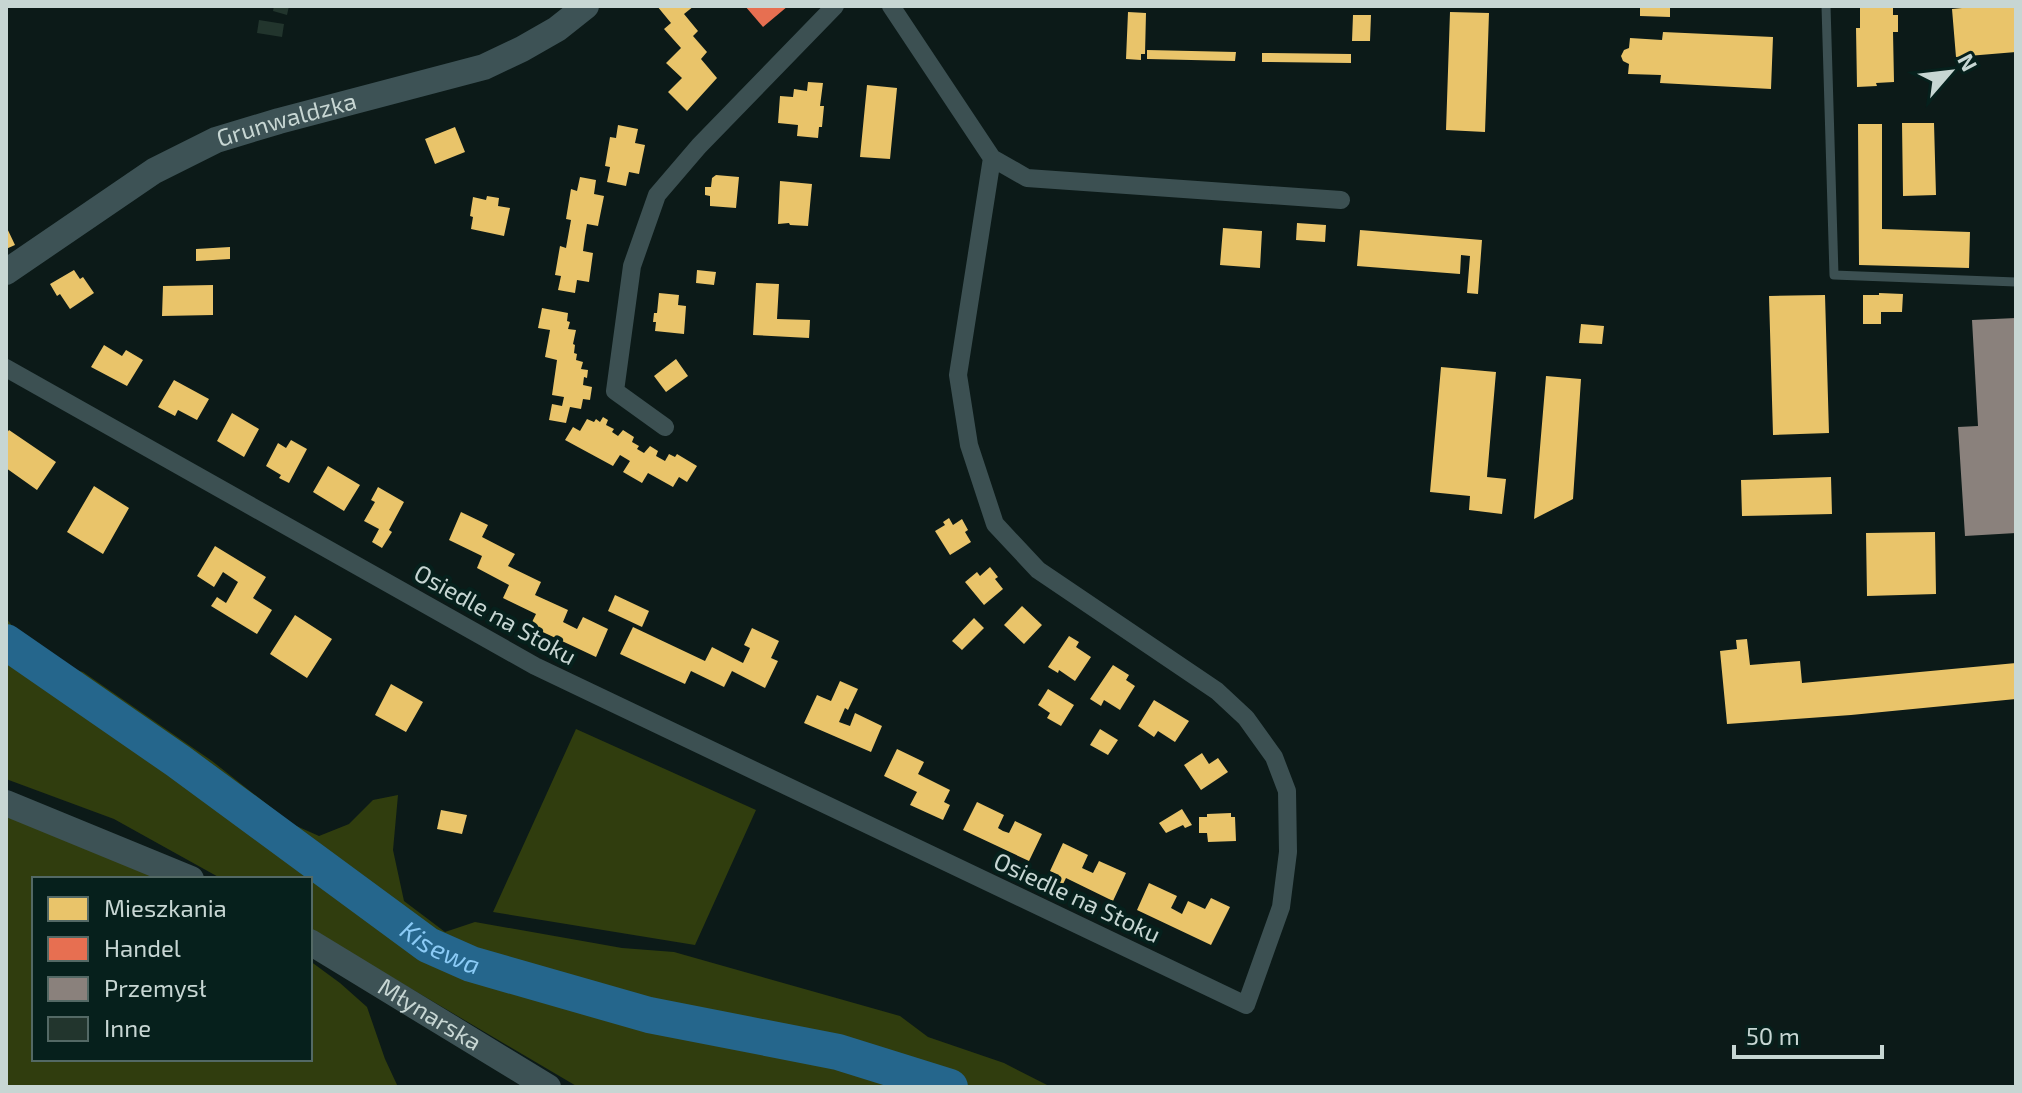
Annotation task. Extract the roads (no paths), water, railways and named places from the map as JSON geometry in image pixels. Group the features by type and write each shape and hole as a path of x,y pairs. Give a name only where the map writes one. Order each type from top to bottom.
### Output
{"main road":[{"name":"Grunwaldzka","path":"6,272 154,171 216,140 484,67 557,29 586,6"},
{"path":"6,803 186,877"},
{"name":"Młynarska","path":"312,943 548,1087"}],"street":[{"path":"665,427 615,391 632,266 657,195 699,146 835,6"},
{"path":"891,6 992,158 1027,178 1341,200"},
{"name":"Osiedle na Stoku","path":"6,368 535,666 1246,1005 1281,907 1288,852 1287,791 1274,757 1246,718 1217,691 1038,570 995,524 969,445 958,375 992,158"}],"lane":[{"path":"1826,6 1834,275 2016,282"}],"waterway":[{"name":"Kisewa","path":"6,642 178,761 428,945 471,964 649,1015 838,1052 950,1087"}]}
